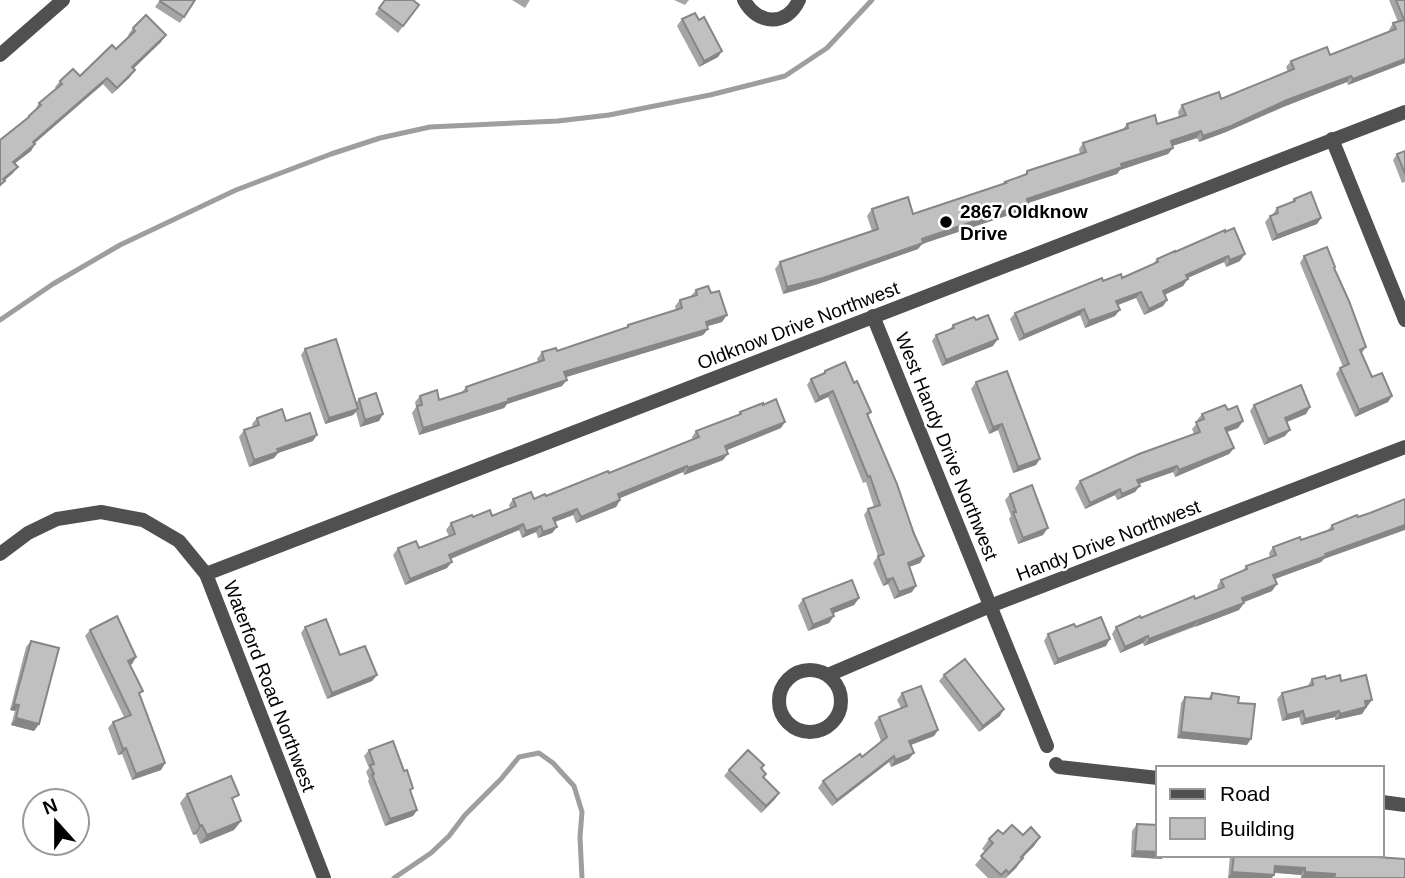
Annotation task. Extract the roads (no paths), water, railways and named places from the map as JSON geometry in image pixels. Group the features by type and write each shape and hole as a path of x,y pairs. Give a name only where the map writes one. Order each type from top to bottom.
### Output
{"street":[{"path":"0,55 63,0"},
{"path":"744,0 756,15 775,20 792,12 799,0"},
{"name":"Oldknow Drive Northwest","path":"206,574 1405,112"},
{"path":"1332,139 1405,320"},
{"name":"West Handy Drive Northwest","path":"873,316 1047,746"},
{"name":"Handy Drive Northwest","path":"828,675 836,682 842,701 836,720 819,732 799,731 790,726 779,708 779,697 788,678 797,672 818,670 828,675 990,606 1405,447"},
{"name":"Waterford Road Northwest","path":"0,554 28,533 57,519 101,512 143,520 179,541 206,574 324,878"},
{"path":"1056,764 1156,778"},
{"path":"1384,802 1405,805"}],"waterway":[{"path":"0,320 53,284 120,245 236,190 331,154 380,138 430,127 558,121 609,115 710,95 785,76 827,48 872,0"},
{"path":"394,878 431,853 449,836 519,757 539,753 553,763 574,786 582,812 582,878"}],"place":[{"name":"2867 Oldknow Drive","path":"946,222"}]}
